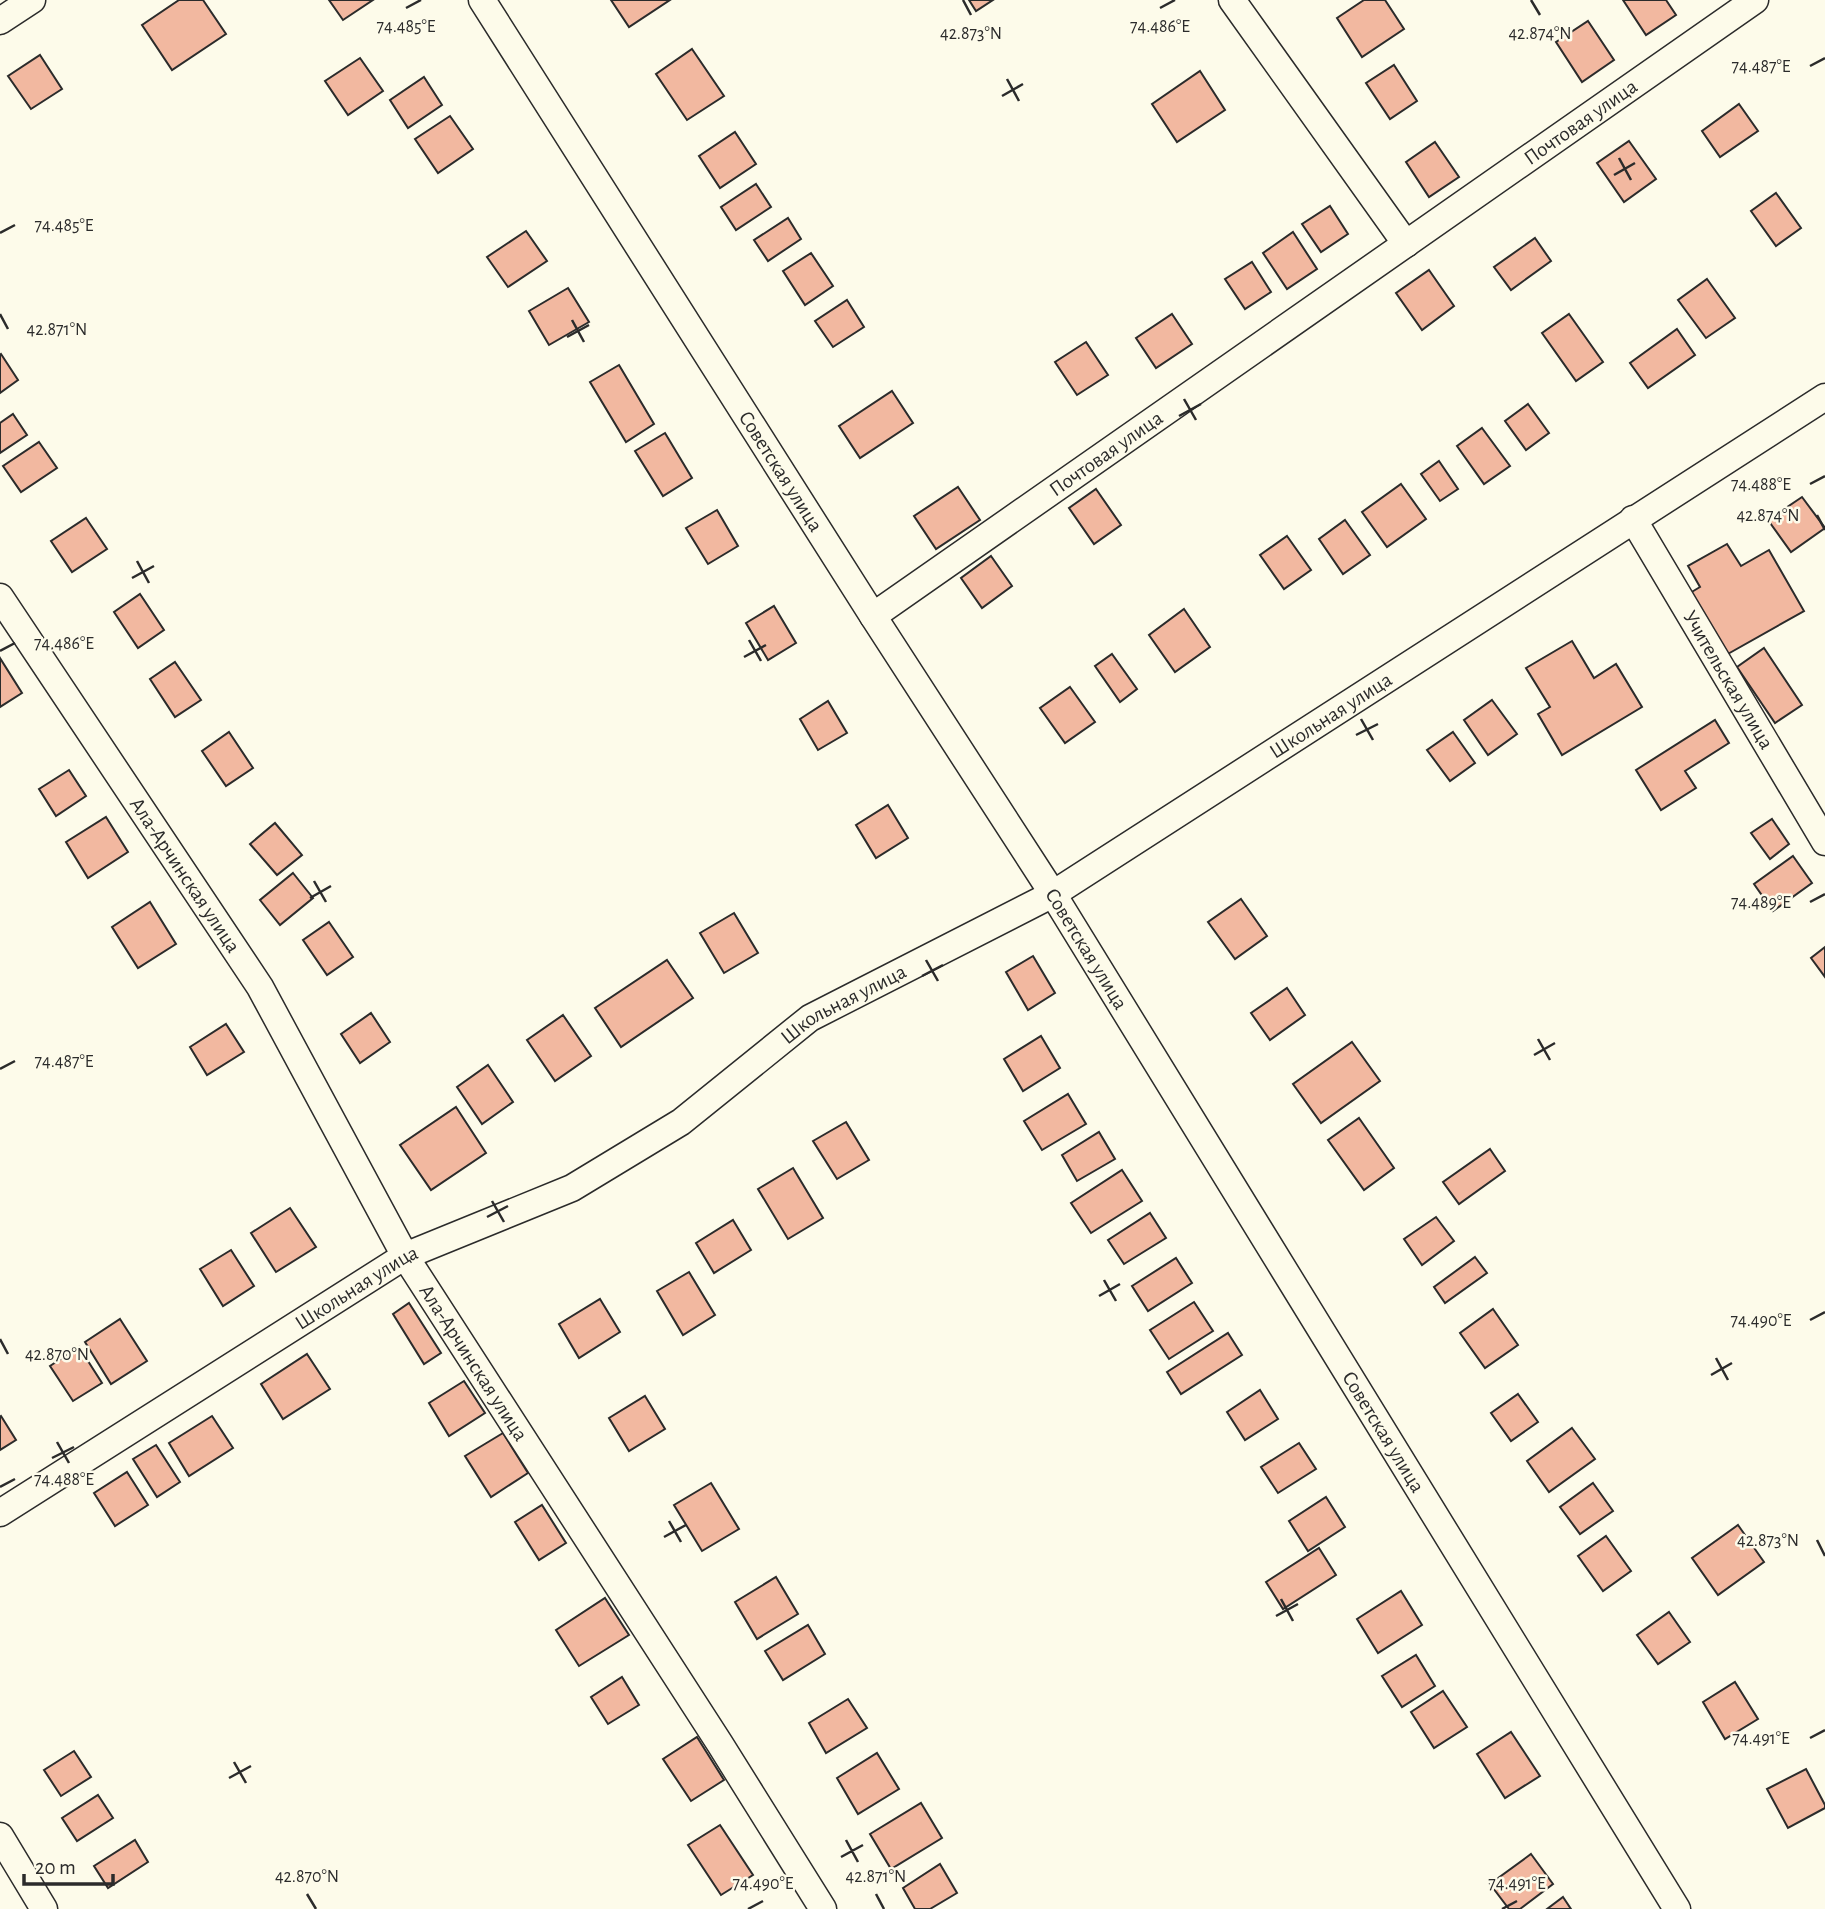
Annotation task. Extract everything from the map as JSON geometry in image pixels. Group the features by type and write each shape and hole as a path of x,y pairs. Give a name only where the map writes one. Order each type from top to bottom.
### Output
{"street":[{"path":"0,21 32,0"},
{"name":"Советская улица","path":"482,0 1053,894 1677,1909"},
{"path":"1232,0 1406,244"},
{"name":"Почтовая улица","path":"873,616 1755,0"},
{"name":"Школьная улица","path":"0,1513 405,1256 572,1188 681,1122 810,1018 1053,894 1825,397"},
{"name":"Учительская улица","path":"1633,519 1825,842"},
{"name":"Ала-Арчинская улица","path":"0,597 260,987 405,1256 720,1744 823,1909"},
{"path":"0,1836 44,1909"}],"building":[{"path":"179,0 203,0 226,34 172,70 142,25"},
{"path":"329,0 373,0 343,20"},
{"path":"611,0 670,0 629,27"},
{"path":"969,0 993,0 976,11"},
{"path":"1364,0 1385,0 1404,29 1362,57 1337,18"},
{"path":"1623,0 1666,0 1676,15 1646,35"},
{"path":"1588,21 1614,60 1582,82 1556,42"},
{"path":"692,49 724,96 687,120 656,74"},
{"path":"40,55 62,89 31,109 8,76"},
{"path":"360,58 383,91 348,115 325,81"},
{"path":"1394,65 1417,101 1390,119 1366,83"},
{"path":"1200,71 1225,110 1177,142 1152,104"},
{"path":"424,77 442,105 408,128 390,100"},
{"path":"1739,104 1758,131 1720,157 1702,131"},
{"path":"450,116 473,149 438,173 415,139"},
{"path":"735,132 756,164 720,188 699,156"},
{"path":"1629,141 1656,179 1624,202 1597,163"},
{"path":"1435,142 1459,177 1429,197 1406,162"},
{"path":"756,184 771,207 736,230 721,207"},
{"path":"1776,193 1801,228 1776,246 1751,211"},
{"path":"1330,206 1348,234 1321,252 1302,224"},
{"path":"788,218 801,239 768,261 754,240"},
{"path":"526,231 547,261 508,287 487,257"},
{"path":"1293,232 1317,269 1287,289 1263,253"},
{"path":"1535,238 1551,261 1511,290 1494,267"},
{"path":"811,253 833,286 805,305 783,271"},
{"path":"1252,262 1271,292 1245,309 1225,279"},
{"path":"1429,270 1454,306 1422,330 1396,293"},
{"path":"1707,279 1735,318 1706,338 1678,300"},
{"path":"568,288 589,322 549,345 529,311"},
{"path":"847,300 864,327 833,347 815,321"},
{"path":"1172,314 1192,344 1156,368 1136,338"},
{"path":"1569,314 1603,362 1576,381 1542,333"},
{"path":"1677,329 1695,355 1648,388 1630,363"},
{"path":"1086,342 1108,375 1077,395 1055,362"},
{"path":"0,355 18,380 0,393"},
{"path":"619,365 654,424 626,442 590,382"},
{"path":"892,391 913,423 860,458 839,426"},
{"path":"1528,404 1549,433 1526,450 1505,421"},
{"path":"13,414 27,435 0,453 0,423"},
{"path":"1482,428 1510,466 1484,484 1457,446"},
{"path":"665,433 692,478 663,496 635,451"},
{"path":"39,442 57,468 21,492 3,466"},
{"path":"1439,461 1458,489 1440,501 1421,474"},
{"path":"1401,484 1426,519 1387,547 1362,512"},
{"path":"958,487 980,520 936,549 914,516"},
{"path":"1096,489 1121,525 1094,544 1069,508"},
{"path":"1802,497 1825,528 1791,552 1768,520"},
{"path":"717,510 738,546 708,564 686,528"},
{"path":"86,518 107,549 72,572 51,541"},
{"path":"1345,520 1370,555 1343,574 1319,539"},
{"path":"1287,536 1311,570 1284,589 1260,555"},
{"path":"1727,544 1741,566 1769,550 1804,611 1726,655 1690,593 1700,587 1688,566"},
{"path":"991,556 1012,586 982,608 961,578"},
{"path":"140,594 164,630 138,648 114,612"},
{"path":"774,606 796,643 768,660 746,623"},
{"path":"1184,609 1210,647 1175,672 1149,635"},
{"path":"1572,641 1594,678 1616,664 1642,707 1562,755 1538,714 1550,707 1526,668"},
{"path":"1764,648 1802,705 1775,723 1737,667"},
{"path":"1112,654 1137,689 1120,702 1095,666"},
{"path":"0,658 22,693 0,707"},
{"path":"175,662 201,700 175,717 150,679"},
{"path":"1070,687 1095,722 1065,743 1040,708"},
{"path":"1492,700 1517,734 1488,755 1464,720"},
{"path":"828,701 847,733 818,750 800,719"},
{"path":"1715,720 1729,743 1685,771 1696,788 1661,810 1636,770"},
{"path":"229,732 253,768 226,786 202,751"},
{"path":"1453,732 1475,763 1450,781 1427,750"},
{"path":"69,770 86,796 56,816 39,789"},
{"path":"888,805 908,838 876,858 856,825"},
{"path":"106,817 128,852 88,878 66,842"},
{"path":"1772,819 1789,844 1770,859 1751,833"},
{"path":"275,823 302,855 277,875 250,844"},
{"path":"1793,856 1812,883 1773,911 1754,884"},
{"path":"293,873 313,898 280,925 260,900"},
{"path":"1241,899 1267,936 1235,959 1208,922"},
{"path":"150,902 176,944 138,968 112,927"},
{"path":"734,913 758,953 724,973 700,933"},
{"path":"329,922 353,957 327,975 303,940"},
{"path":"1825,947 1825,977 1811,958"},
{"path":"1033,956 1055,993 1028,1010 1006,972"},
{"path":"667,960 693,998 621,1047 595,1008"},
{"path":"1287,988 1305,1015 1270,1040 1251,1013"},
{"path":"371,1013 390,1042 360,1063 341,1034"},
{"path":"563,1015 591,1056 555,1081 527,1040"},
{"path":"226,1024 244,1052 207,1075 190,1047"},
{"path":"1041,1036 1060,1068 1023,1091 1004,1059"},
{"path":"1352,1042 1380,1081 1321,1123 1293,1084"},
{"path":"488,1065 513,1102 482,1124 457,1087"},
{"path":"1068,1094 1086,1124 1042,1150 1024,1121"},
{"path":"456,1107 486,1153 431,1190 400,1145"},
{"path":"1359,1118 1394,1168 1364,1190 1328,1140"},
{"path":"846,1122 869,1160 837,1179 813,1141"},
{"path":"1099,1132 1115,1159 1077,1181 1062,1155"},
{"path":"1490,1149 1505,1171 1459,1204 1443,1182"},
{"path":"793,1168 823,1218 788,1239 758,1189"},
{"path":"1122,1170 1142,1201 1091,1233 1071,1203"},
{"path":"290,1208 316,1247 276,1272 251,1233"},
{"path":"1150,1213 1166,1238 1124,1264 1108,1240"},
{"path":"1436,1217 1454,1241 1422,1265 1404,1239"},
{"path":"733,1220 751,1250 714,1273 696,1243"},
{"path":"231,1250 254,1286 223,1306 200,1269"},
{"path":"1475,1257 1487,1273 1445,1303 1434,1287"},
{"path":"1176,1258 1192,1283 1148,1311 1132,1286"},
{"path":"689,1272 715,1315 683,1335 657,1291"},
{"path":"600,1299 620,1332 579,1358 559,1324"},
{"path":"1194,1302 1213,1331 1169,1359 1150,1330"},
{"path":"409,1303 441,1353 424,1364 393,1314"},
{"path":"1493,1309 1518,1345 1485,1368 1460,1333"},
{"path":"120,1319 147,1361 111,1384 85,1342"},
{"path":"1228,1333 1242,1355 1181,1394 1167,1372"},
{"path":"79,1347 102,1383 73,1401 50,1366"},
{"path":"307,1354 330,1389 283,1419 261,1384"},
{"path":"464,1381 485,1413 449,1436 429,1403"},
{"path":"1260,1390 1278,1419 1245,1440 1227,1412"},
{"path":"1518,1394 1538,1422 1511,1441 1491,1413"},
{"path":"645,1396 665,1429 629,1451 609,1418"},
{"path":"212,1416 233,1448 189,1476 169,1443"},
{"path":"0,1417 16,1440 0,1450"},
{"path":"1572,1428 1595,1459 1549,1492 1527,1461"},
{"path":"503,1433 528,1473 491,1497 465,1456"},
{"path":"1299,1443 1316,1469 1278,1493 1261,1467"},
{"path":"156,1445 180,1482 157,1497 133,1459"},
{"path":"127,1472 148,1505 115,1526 94,1493"},
{"path":"711,1483 739,1529 702,1551 674,1505"},
{"path":"1593,1483 1613,1511 1580,1534 1560,1507"},
{"path":"1326,1497 1345,1527 1308,1551 1289,1521"},
{"path":"542,1505 566,1543 539,1560 515,1522"},
{"path":"1738,1525 1764,1562 1718,1595 1692,1558"},
{"path":"1606,1536 1631,1571 1603,1591 1578,1556"},
{"path":"1319,1548 1336,1575 1283,1609 1266,1582"},
{"path":"776,1577 798,1614 757,1639 735,1602"},
{"path":"1401,1591 1422,1625 1378,1653 1357,1619"},
{"path":"605,1598 629,1635 579,1666 556,1630"},
{"path":"1669,1612 1690,1642 1658,1664 1637,1635"},
{"path":"808,1625 825,1654 783,1680 765,1651"},
{"path":"1416,1655 1435,1686 1402,1707 1382,1676"},
{"path":"622,1677 639,1705 608,1724 591,1697"},
{"path":"1735,1682 1758,1719 1725,1739 1703,1702"},
{"path":"1443,1691 1467,1727 1434,1748 1411,1712"},
{"path":"848,1699 867,1728 826,1753 809,1723"},
{"path":"1511,1732 1540,1776 1505,1798 1477,1754"},
{"path":"697,1737 724,1780 691,1801 663,1759"},
{"path":"74,1751 91,1777 61,1796 44,1770"},
{"path":"877,1753 899,1789 858,1814 837,1778"},
{"path":"1806,1769 1825,1808 1788,1828 1767,1789"},
{"path":"98,1795 113,1818 77,1841 62,1818"},
{"path":"921,1803 942,1838 891,1869 870,1834"},
{"path":"720,1825 753,1875 721,1895 688,1845"},
{"path":"135,1840 148,1862 108,1888 94,1866"},
{"path":"1531,1854 1553,1884 1520,1909 1509,1909 1490,1884"},
{"path":"940,1864 957,1893 930,1909 915,1909 903,1888"},
{"path":"1563,1897 1571,1909 1547,1909"}]}
